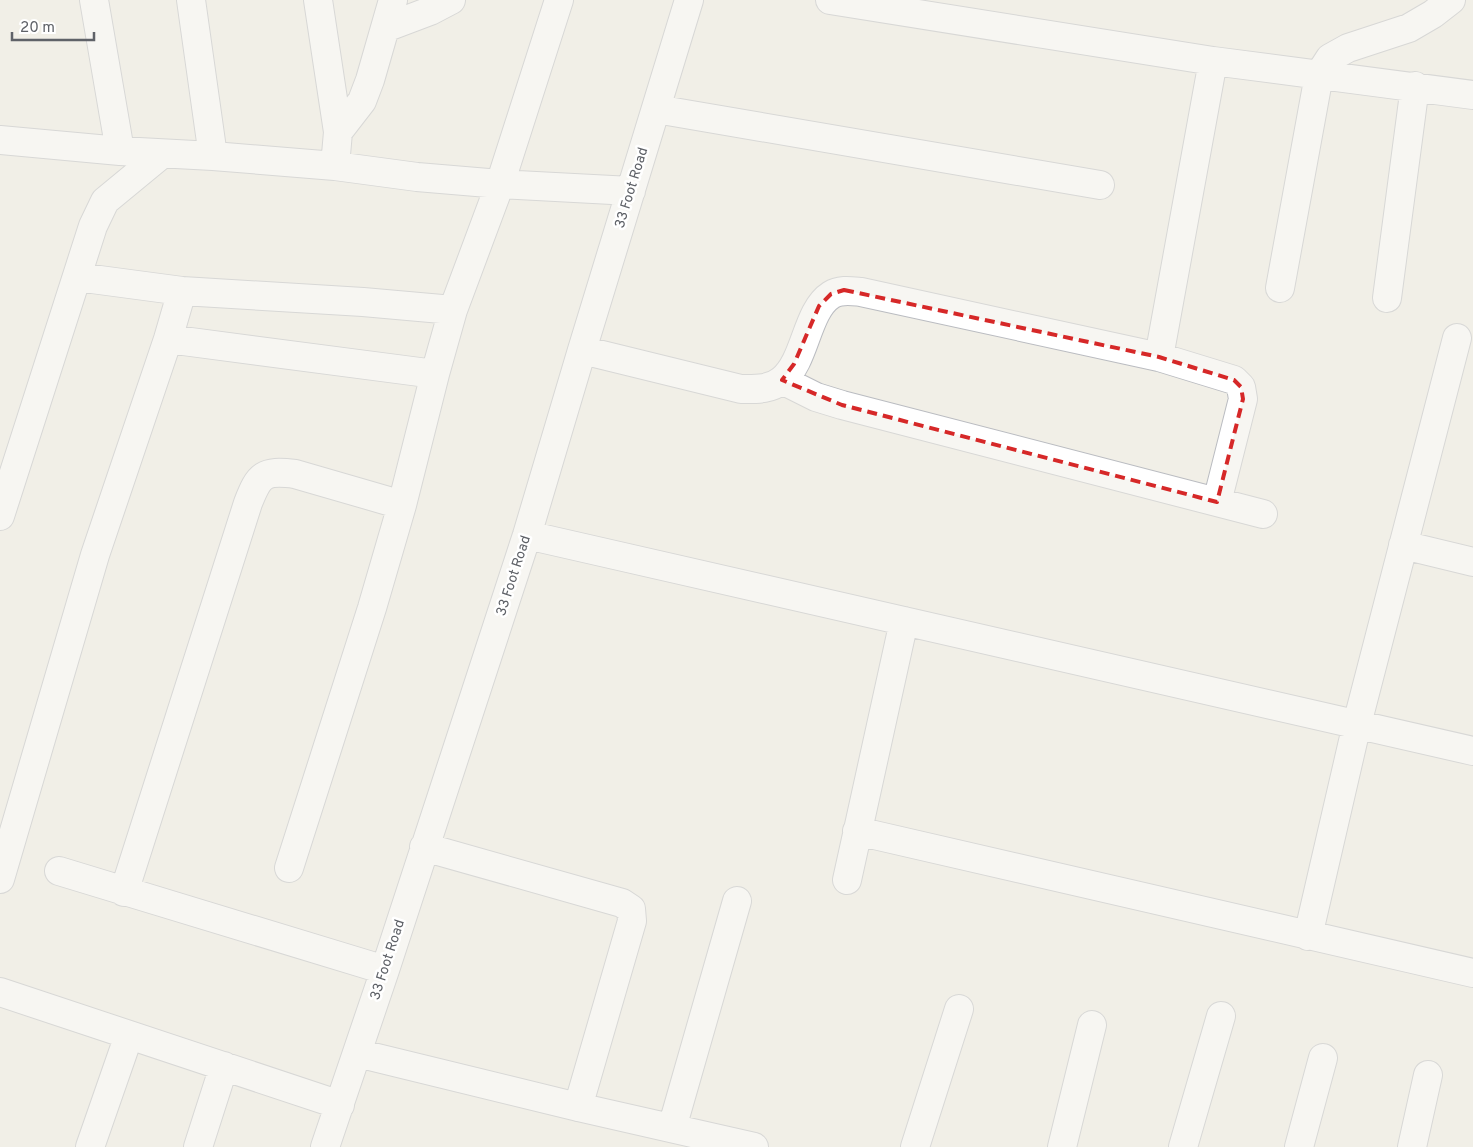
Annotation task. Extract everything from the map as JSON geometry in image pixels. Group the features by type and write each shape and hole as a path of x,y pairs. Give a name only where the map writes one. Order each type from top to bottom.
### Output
{"street":[{"path":"94,0 120,151"},
{"path":"190,0 213,156"},
{"path":"318,0 338,132 336,166"},
{"path":"338,132 362,101 393,0"},
{"path":"385,28 430,11 451,0"},
{"path":"289,868 372,608 402,505 435,374 454,310 500,184 559,0"},
{"name":"33 Foot Road","path":"325,1147 527,535 689,0"},
{"path":"830,0 907,6 1213,61 1473,95"},
{"path":"1280,288 1320,75 1330,58 1348,48 1409,28 1433,14 1451,0"},
{"path":"1159,357 1213,61"},
{"path":"1387,298 1415,86"},
{"path":"656,109 1100,185"},
{"path":"0,140 120,151 336,166 417,177 500,184 631,190"},
{"path":"0,516 93,226 105,201 162,154"},
{"path":"77,277 182,291 363,302 454,310"},
{"path":"582,350 741,390 765,388 782,380 794,364 819,306 831,294 844,290 861,292 1159,357 1234,380 1241,387 1242,398 1217,502"},
{"path":"0,879 95,555 168,339 182,291"},
{"path":"1308,936 1357,724 1456,338"},
{"path":"168,339 435,374"},
{"path":"782,380 816,397 842,405 1264,514"},
{"path":"124,892 256,483 266,474 278,472 294,474 402,505"},
{"path":"527,535 1473,751"},
{"path":"1403,546 1473,562"},
{"path":"847,880 904,621"},
{"path":"857,831 1473,973"},
{"path":"424,848 622,903 630,909 632,922 578,1107"},
{"path":"59,871 385,970"},
{"path":"672,1128 737,902"},
{"path":"0,992 340,1105"},
{"path":"915,1147 959,1010"},
{"path":"1183,1147 1220,1016"},
{"path":"1062,1147 1092,1026"},
{"path":"90,1147 129,1035"},
{"path":"357,1053 578,1107 754,1147"},
{"path":"1299,1147 1323,1058"},
{"path":"198,1147 224,1066"},
{"path":"1412,1147 1428,1075"}],"highlighted area":[{"path":"844,290 1159,357 1234,380 1241,387 1243,399 1217,502 842,405 782,380 794,364 819,306 831,294"}]}
